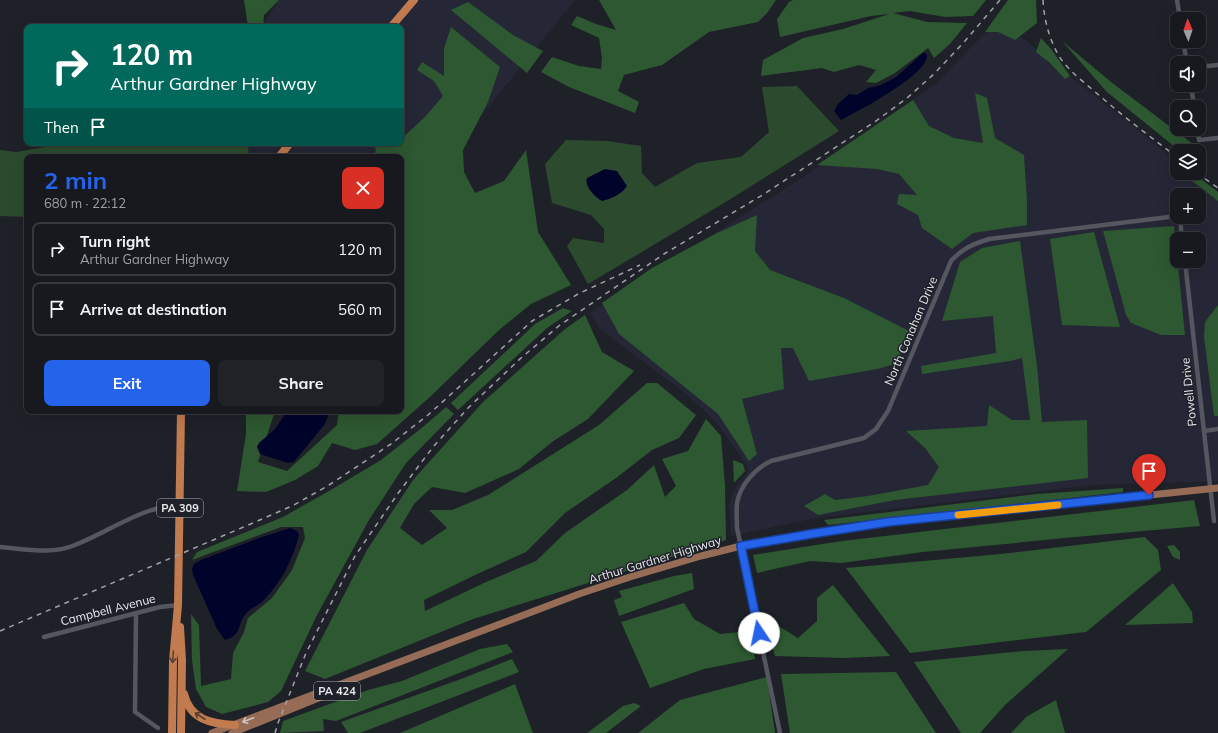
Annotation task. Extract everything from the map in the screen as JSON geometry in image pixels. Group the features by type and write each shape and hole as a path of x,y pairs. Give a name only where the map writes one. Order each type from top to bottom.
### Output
{"highway":[{"path":"394,24 414,0"},
{"path":"281,154 288,146"},
{"name":"PA 309","path":"172,733 173,661 178,605 181,414"},
{"name":"PA 309","path":"178,605 182,660 181,733"},
{"path":"182,686 187,703 196,714 212,723 233,729"},
{"path":"168,733 172,719"}],"main road":[{"name":"Arthur Gardner Highway","path":"212,733 233,729 579,594 623,579 741,546 888,522 1218,488"}],"street":[{"path":"1177,0 1179,12"},
{"path":"1206,66 1218,65"},
{"path":"1199,136 1199,140 1218,138"},
{"name":"North Conahan Drive","path":"780,733 736,516 737,502 742,489 753,475 765,464 864,438 876,429 888,411 951,261 960,251 989,239 1170,217"},
{"name":"Powell Drive","path":"1186,268 1214,521"},
{"path":"1204,431 1218,429"},
{"path":"0,547 47,551 74,546 125,521 166,506 180,506"},
{"name":"Campbell Avenue","path":"44,637 160,607 178,605"},
{"path":"136,614 135,712 158,728"}],"shaded area":[{"path":"279,0 575,0 404,211 404,154 230,154 226,146 404,146 404,24 264,24"},
{"path":"1000,20 1170,156 1170,180 1200,180 1218,194 1218,481 1092,485 816,518 731,536 729,505 733,491 749,470 742,458 715,421 690,397 600,329 590,313 803,177 937,83 973,45"}],"green space":[{"path":"244,0 279,0 264,15 263,24 248,24"},
{"path":"599,0 776,0 767,13 758,22 709,32 662,65 624,75 618,91 639,102 635,113 569,87 541,72 552,57 579,66 601,69 602,58 599,38 571,25 577,16 616,30"},
{"path":"793,0 986,0 973,16 945,17 910,11 893,13 927,22 967,23 950,44 934,58 928,48 895,73 876,83 866,82 876,70 859,65 834,72 822,68 761,76 763,60 803,38 843,29 889,14 871,16 780,37 777,19 789,2"},
{"path":"1008,0 1036,0 1037,23 1015,40 998,32 985,32"},
{"path":"468,2 513,35 543,51 527,73 451,10"},
{"path":"451,27 500,67 488,102 463,150 464,172 475,193 504,181 526,150 538,232 571,285 531,304 499,330 431,396 377,444 355,450 332,443 318,466 295,480 266,492 237,491 246,434 246,414 274,414 258,462 287,471 337,425 339,414 404,414 404,154 375,154 376,149 374,146 404,146 404,136 424,118 443,96 434,81 417,70 422,62 444,76 444,48"},
{"path":"1041,38 1051,49 1070,76 1065,79 1050,63 1036,52"},
{"path":"1062,41 1111,82 1170,127 1170,136 1182,136 1193,144 1171,144 1107,92"},
{"path":"797,86 839,131 729,200 588,284 567,246 573,238 604,243 604,229 591,215 552,203 545,164 566,140 607,141 641,146 642,173 655,187 697,163 741,157 769,132 762,87"},
{"path":"975,93 987,98 995,138 1024,155 1027,225 973,233 952,249 922,228 918,215 897,204 899,194 917,195 899,174 877,169 817,165 913,100 929,126 954,138 983,143"},
{"path":"51,146 247,146 249,154 24,154 24,217 0,216 0,150 16,152"},
{"path":"1191,180 1202,180 1218,192 1218,201 1206,192 1206,188 1201,188"},
{"path":"757,215 755,251 770,270 844,298 911,332 895,364 877,369 809,381 793,348 781,348 784,389 742,399 757,454 749,461 718,414 619,334 602,303 652,268 715,234"},
{"path":"1174,226 1175,232 1170,232 1170,268 1178,268 1185,335 1161,335 1131,323 1126,315 1103,231"},
{"path":"1094,232 1120,327 1062,325 1050,239"},
{"path":"1020,241 1037,366 1042,422 1087,420 1088,478 895,500 818,515 804,506 825,494 835,500 868,496 928,485 939,467 925,448 906,431 987,426 989,405 1012,420 1030,420 1022,358 922,374 921,366 996,353 993,316 942,321 960,262 982,248"},
{"path":"1218,305 1218,416 1214,416 1204,337 1205,322"},
{"path":"563,308 572,311 547,328 458,410 451,403 535,324"},
{"path":"585,315 602,352 634,371 588,419 552,442 519,469 465,493 432,487 414,504 400,528 422,545 447,528 429,510 452,510 488,495 599,425 647,383 657,383 696,415 679,438 652,450 616,478 565,513 526,552 424,600 425,611 486,582 536,561 565,533 627,490 654,465 665,497 676,486 662,459 688,451 706,419 721,436 725,486 726,540 473,619 325,679 305,671 367,550 413,480 483,402 565,329"},
{"path":"446,407 454,414 406,463 369,520 317,615 281,691 268,702 222,714 206,707 196,689 192,660 191,614 199,625 201,686 231,679 233,653 244,632 248,618 272,598 292,570 305,538 303,527 281,527 192,560 197,552 283,517 329,491 381,460"},
{"path":"733,460 743,464 745,471 734,483"},
{"path":"1123,488 1123,492 828,525 824,520 1037,494"},
{"path":"1194,500 1200,526 923,552 841,563 810,561 757,573 753,555 842,541"},
{"path":"1145,537 1158,550 1161,570 1086,632 910,653 846,568 1001,554"},
{"path":"1174,545 1180,552 1180,560 1173,557 1167,546"},
{"path":"692,573 694,589 619,616 614,600 622,597 619,591 674,576"},
{"path":"1173,583 1192,612 1193,623 1125,625"},
{"path":"833,585 890,656 844,658 775,656 764,617 798,638 817,621 817,598"},
{"path":"684,603 694,619 720,634 750,631 755,659 704,669 650,688 621,622"},
{"path":"507,644 513,652 336,721 323,719 324,731 280,733 283,721 368,690 402,681 480,649"},
{"path":"1068,649 1005,705 980,733 961,733 914,662 1024,651"},
{"path":"512,659 519,672 360,733 348,733 341,722 461,679"},
{"path":"896,672 936,733 790,733 781,674"},
{"path":"767,677 775,733 638,733 680,700"},
{"path":"515,684 533,733 400,733"},
{"path":"1056,700 1065,733 1011,733 1026,717"},
{"path":"634,703 641,706 606,733 587,733 623,706"}],"water":[{"path":"923,53 927,55 925,63 917,72 891,92 841,120 834,111 838,104 849,94 857,95 868,88 881,85 896,77"},
{"path":"605,169 617,171 627,186 616,196 602,201 591,191 586,181 587,178"},
{"path":"285,414 329,414 325,424 294,462 288,463 260,454 257,447 259,443 275,429"},
{"path":"290,528 297,531 299,535 294,553 286,569 264,600 251,609 242,619 237,633 231,638 225,640 217,629 193,575 192,569 194,564 262,537"}],"railway":[{"path":"275,733 306,653 355,556 399,492 433,447 468,408 521,358 560,325 664,254 764,194 876,121 907,98 934,74 1000,0"},
{"path":"1043,0 1046,22 1050,36 1055,49 1066,65 1114,108 1170,152"},
{"path":"1206,179 1218,188"},
{"path":"0,631 294,505 329,485 391,444 428,415 532,321 578,294 640,265"}],"slow traffic":[{"path":"958,515 1058,505"}],"route":[{"path":"759,633 741,546 888,522 1149,495"}]}
